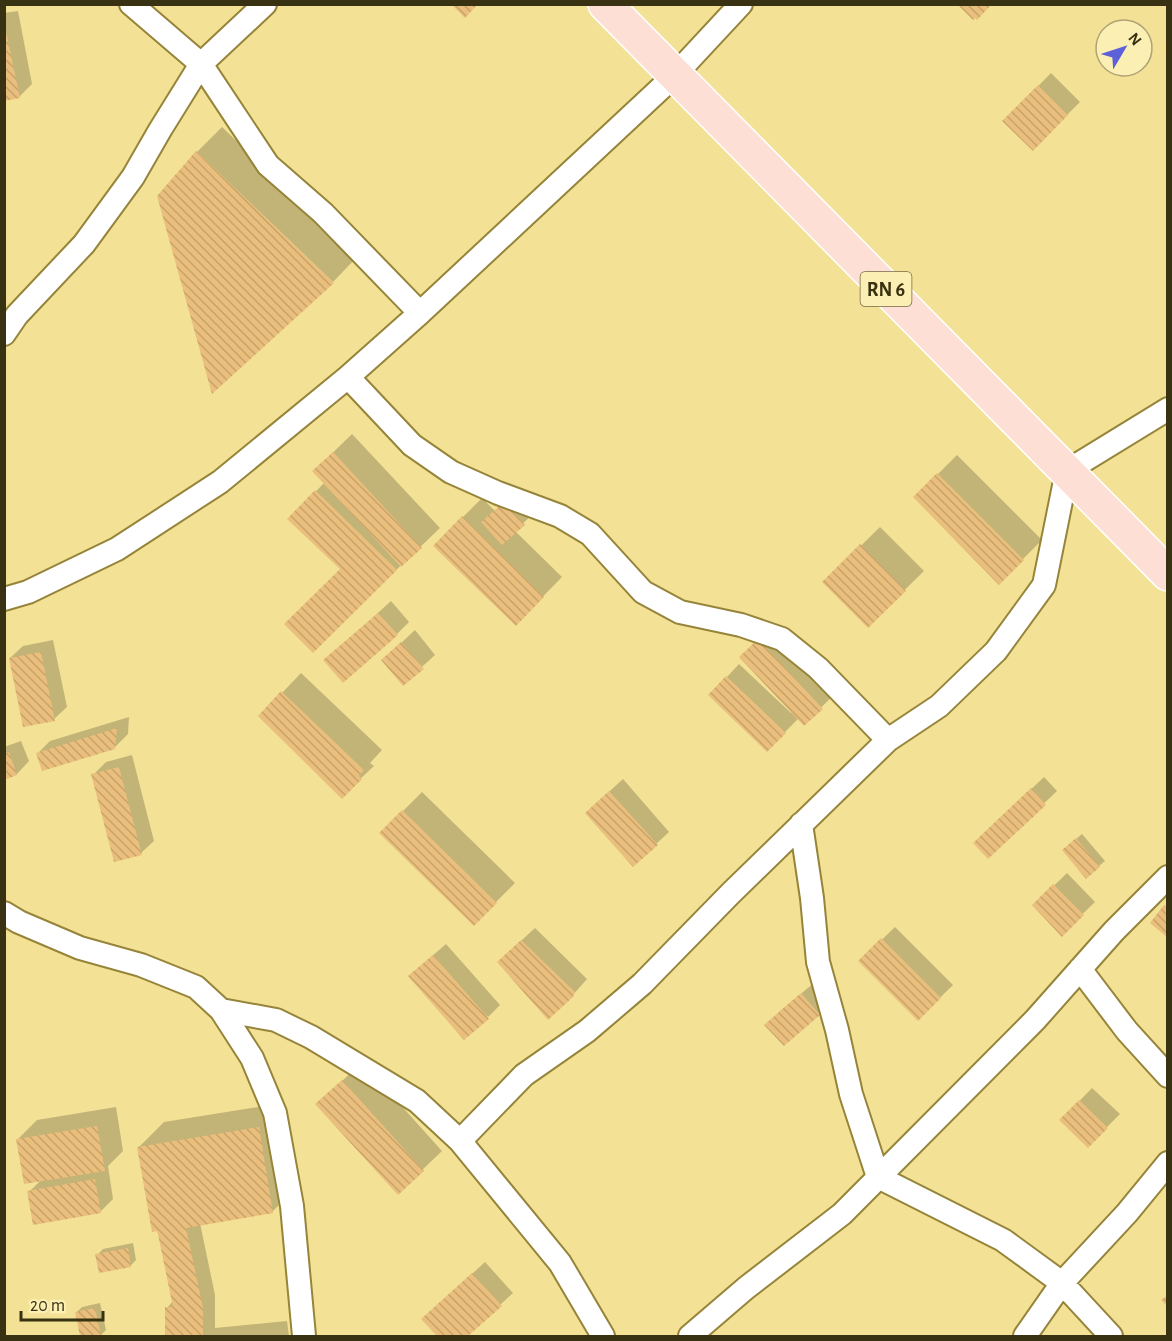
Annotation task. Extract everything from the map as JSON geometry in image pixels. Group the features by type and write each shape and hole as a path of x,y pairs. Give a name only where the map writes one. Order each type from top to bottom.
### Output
{"main road":[{"name":"RN 6","path":"605,4 1167,574"}],"street":[{"path":"131,4 201,64 267,165 323,213 420,313"},
{"path":"4,334 17,315 84,244 134,177 159,130 201,64 265,4"},
{"path":"4,599 28,592 117,549 220,482 348,377 420,313 674,76 741,4"},
{"path":"348,377 412,445 451,472 498,493 560,516 590,534 643,592 680,612 741,625 782,639 818,668 888,740"},
{"path":"460,1141 524,1075 586,1031 642,984 888,740 939,706 996,651 1044,585 1067,471 1167,409"},
{"path":"801,824 812,898 818,962 837,1030 851,1094 878,1177 1003,1240 1062,1283 1111,1336"},
{"path":"690,1336 746,1288 842,1214 1035,1020 1114,931 1167,877"},
{"path":"4,913 19,922 80,948 141,965 196,987 221,1010 252,1058 275,1113 292,1206 304,1336"},
{"path":"1080,969 1127,1031 1167,1076"},
{"path":"221,1010 276,1020 311,1037 417,1101 460,1141 560,1263 603,1336"},
{"path":"1025,1336 1062,1283 1127,1213 1167,1163"}],"building":[{"path":"451,4 478,4 465,18"},
{"path":"957,4 992,4 977,20 975,18 973,20"},
{"path":"4,22 20,98 4,101"},
{"path":"1038,85 1068,115 1033,151 1002,121"},
{"path":"196,151 334,283 212,394 157,196"},
{"path":"333,452 422,548 401,567 312,471"},
{"path":"937,473 1024,560 999,585 913,497"},
{"path":"315,490 397,570 313,653 284,624 340,569 287,519"},
{"path":"504,502 525,525 502,545 481,522"},
{"path":"462,516 544,597 516,626 433,546"},
{"path":"860,544 906,591 868,628 822,582"},
{"path":"378,613 398,635 343,683 323,660"},
{"path":"758,639 823,709 804,726 739,657"},
{"path":"401,642 424,669 403,686 381,660"},
{"path":"41,652 55,721 23,727 9,658"},
{"path":"726,676 786,733 767,752 708,695"},
{"path":"281,691 364,770 359,776 362,779 342,799 258,716"},
{"path":"117,728 115,749 42,771 36,753"},
{"path":"9,752 17,775 4,780 4,754"},
{"path":"119,767 142,855 114,862 91,774"},
{"path":"1031,788 1046,805 988,859 973,843"},
{"path":"609,791 658,845 633,867 585,813"},
{"path":"402,810 497,903 474,926 379,833"},
{"path":"1076,838 1100,867 1086,879 1062,850"},
{"path":"1053,884 1084,915 1062,937 1032,905"},
{"path":"1164,905 1168,907 1168,938 1150,923"},
{"path":"881,938 941,998 918,1021 858,961"},
{"path":"521,940 575,992 573,997 548,1020 497,962"},
{"path":"433,955 489,1019 464,1040 408,976"},
{"path":"801,993 820,1015 784,1046 764,1025"},
{"path":"342,1080 424,1171 398,1195 315,1104"},
{"path":"1079,1100 1108,1128 1088,1148 1059,1120"},
{"path":"97,1126 105,1171 24,1184 16,1139"},
{"path":"259,1127 273,1213 186,1228 203,1308 203,1336 165,1336 165,1307 173,1307 158,1234 157,1231 152,1232 137,1147"},
{"path":"95,1179 101,1213 33,1225 27,1191"},
{"path":"128,1248 131,1267 99,1273 95,1254"},
{"path":"472,1273 502,1306 468,1336 437,1336 421,1319"},
{"path":"1168,1295 1168,1307 1161,1300"},
{"path":"95,1308 101,1336 80,1336 75,1312"}]}
